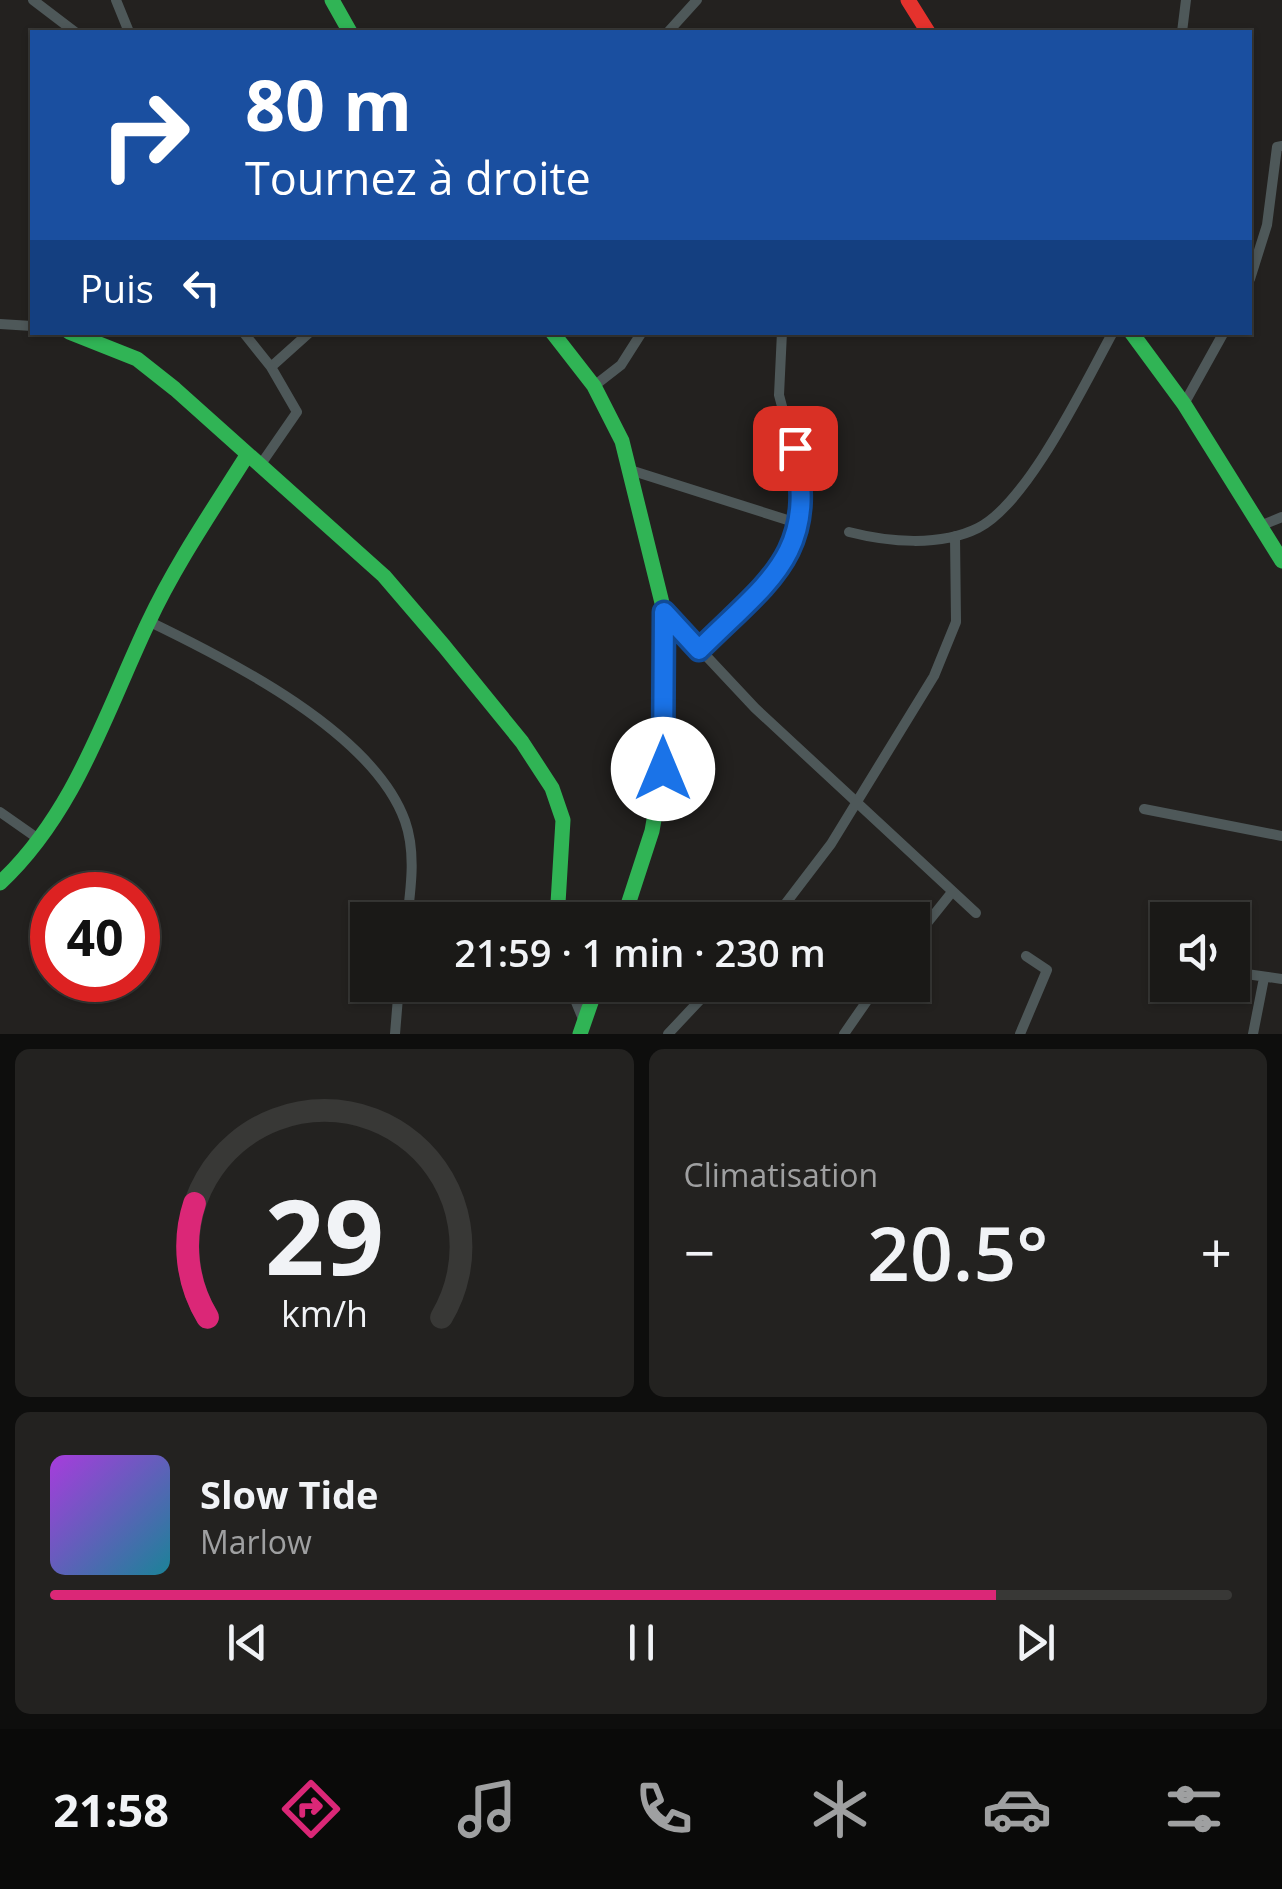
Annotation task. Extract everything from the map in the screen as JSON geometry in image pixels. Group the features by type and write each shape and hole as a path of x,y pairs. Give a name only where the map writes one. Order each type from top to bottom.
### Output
{"street":[{"path":"33,0 72,30"},
{"path":"116,0 128,30"},
{"path":"332,0 349,30"},
{"path":"670,30 696,0"},
{"path":"908,0 927,30"},
{"path":"1182,30 1186,0"},
{"path":"1252,273 1267,225 1277,146 1282,146"},
{"path":"0,324 30,326"},
{"path":"77,335 137,359 384,576 542,773 563,820 559,902"},
{"path":"0,883 40,840 85,760 148,621 252,462 297,412 271,367 245,335"},
{"path":"271,367 307,335"},
{"path":"554,335 594,386 615,424 664,612 663,769 652,832 629,902"},
{"path":"594,386 622,365 640,335"},
{"path":"699,650 781,565 800,524 802,478 779,395 782,335"},
{"path":"849,532 878,540 956,536 994,518 1033,471 1111,335"},
{"path":"1134,335 1184,404 1282,562"},
{"path":"1184,404 1222,335"},
{"path":"630,470 800,524"},
{"path":"1260,526 1282,518"},
{"path":"788,902 904,728 948,648 958,598 956,536"},
{"path":"664,612 699,650 976,913"},
{"path":"148,621 271,684 326,727 392,794 412,853 408,902"},
{"path":"1144,808 1282,836"},
{"path":"0,812 40,840"},
{"path":"930,920 952,892"},
{"path":"1020,1034 1047,970 1026,956"},
{"path":"1250,975 1282,979"},
{"path":"1252,1034 1264,978"},
{"path":"395,1034 398,1002"},
{"path":"575,1002 582,1026"},
{"path":"582,1026 591,1002"},
{"path":"668,1034 698,1002"},
{"path":"844,1034 866,1002"}],"traffic: fast":[{"path":"332,0 349,30"},
{"path":"77,335 137,359 175,389 384,576 444,646 522,742 552,788 563,820 558,902"},
{"path":"554,335 594,386 622,441 664,611 663,769 652,831 629,902"},
{"path":"1133,335 1184,404 1282,561"},
{"path":"0,883 49,826 68,794 159,601 246,457"},
{"path":"580,1034 591,1002"}],"traffic: jam":[{"path":"908,0 927,30"}],"route":[{"path":"663,769 664,612 699,650 781,565 791,551 800,524 802,478 795,448"}]}
